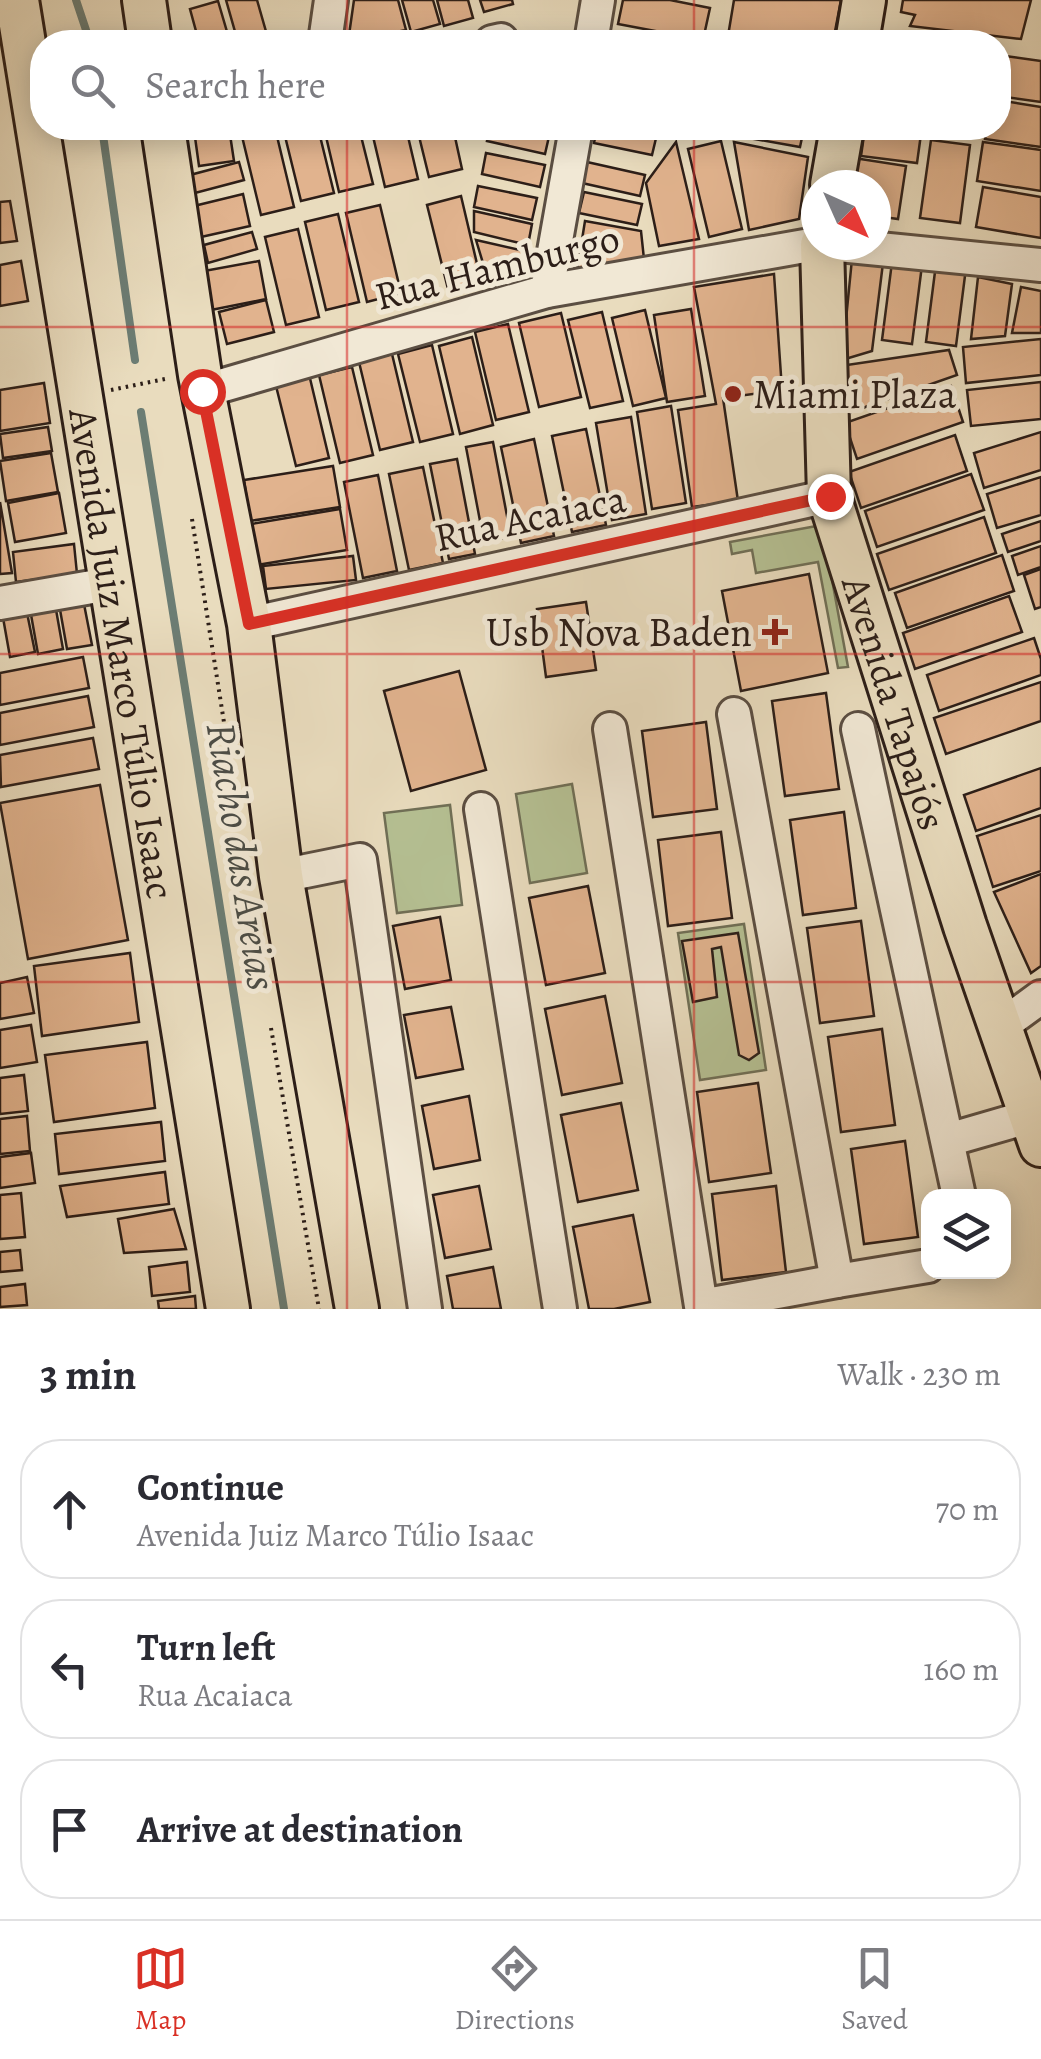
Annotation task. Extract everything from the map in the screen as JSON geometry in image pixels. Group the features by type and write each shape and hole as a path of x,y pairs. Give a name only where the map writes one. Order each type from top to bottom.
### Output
{"main road":[{"name":"Avenida Juiz Marco Túlio Isaac","path":"17,0 30,82"},
{"path":"144,0 148,30"},
{"path":"859,30 864,0"},
{"name":"Avenida Juiz Marco Túlio Isaac","path":"39,140 228,1309"},
{"path":"165,140 201,383 249,624 282,876 357,1309"},
{"path":"835,170 840,140"},
{"name":"Avenida Tapajós","path":"820,260 830,496 1036,1130"}],"street":[{"path":"327,30 332,0"},
{"path":"593,30 598,0"},
{"path":"547,291 574,140"},
{"name":"Rua Hamburgo","path":"201,383 547,291 801,248"},
{"path":"891,250 1041,266"},
{"name":"Rua Acaiaca","path":"249,624 830,496"},
{"path":"0,603 109,584"},
{"path":"734,714 837,1282"},
{"path":"858,729 958,1189"},
{"path":"610,730 693,1307 921,1267"},
{"path":"481,808 560,1309"},
{"path":"282,876 360,860 425,1309"},
{"path":"1000,1026 1041,997"},
{"path":"948,1140 1036,1130"}],"path":[{"path":"80,397 201,383"},
{"path":"191,514 234,786"},
{"path":"270,1019 319,1309"}],"green space":[{"path":"822,525 848,667 838,668 818,562 756,573 752,550 732,554 730,542"},
{"path":"572,784 587,873 530,883 516,794"},
{"path":"450,805 462,905 397,913 384,813"},
{"path":"744,924 766,1070 700,1080 678,933"}],"building":[{"path":"226,0 257,0 266,30 235,30"},
{"path":"354,0 398,0 406,30 350,30"},
{"path":"402,0 433,0 440,24 410,30"},
{"path":"437,0 468,0 473,18 444,26"},
{"path":"480,0 512,0 513,4 484,12"},
{"path":"623,0 670,0 710,8 705,30 650,30 618,24"},
{"path":"734,0 841,0 835,30 729,30"},
{"path":"903,0 1031,0 1021,39 1011,38 1011,30 910,26 915,15 901,12"},
{"path":"218,1 226,30 196,30 190,9"},
{"path":"1011,57 1041,61 1041,102 1011,98"},
{"path":"1011,102 1041,107 1041,147 992,140 1011,140"},
{"path":"195,140 231,140 234,161 199,166"},
{"path":"243,140 278,140 294,207 261,215"},
{"path":"286,140 321,140 334,193 301,201"},
{"path":"327,140 362,140 373,184 339,192"},
{"path":"374,140 409,140 418,179 385,187"},
{"path":"420,140 456,140 462,169 429,177"},
{"path":"487,140 548,140 545,154"},
{"path":"595,140 656,140 652,155 594,143"},
{"path":"760,140 801,140 800,147"},
{"path":"863,140 920,140 917,163 861,156"},
{"path":"931,140 970,145 960,223 920,218"},
{"path":"721,141 742,229 709,237 688,149"},
{"path":"676,142 699,239 659,246 646,183"},
{"path":"734,142 808,157 806,170 801,170 799,219 749,230"},
{"path":"983,142 1041,150 1041,191 977,181"},
{"path":"486,153 545,165 540,187 482,174"},
{"path":"854,158 906,166 898,219 891,218 891,170 852,170"},
{"path":"239,162 244,180 195,193 190,175"},
{"path":"587,162 645,175 640,196 582,183"},
{"path":"478,186 537,198 532,220 474,207"},
{"path":"983,187 1041,197 1041,238 976,227"},
{"path":"584,192 642,204 637,225 579,213"},
{"path":"243,194 250,226 201,237 194,206"},
{"path":"461,196 482,285 449,293 427,205"},
{"path":"10,201 17,241 0,243 0,202"},
{"path":"380,205 401,293 367,302 346,213"},
{"path":"474,211 532,224 528,245 474,232"},
{"path":"338,214 359,302 326,310 305,222"},
{"path":"585,221 641,231 644,259 577,271"},
{"path":"298,229 319,317 286,325 265,237"},
{"path":"252,232 257,249 208,263 204,245"},
{"path":"476,240 524,251 524,277 489,283"},
{"path":"852,260 883,263 872,351 842,360"},
{"path":"21,261 28,301 0,306 0,265"},
{"path":"259,261 266,299 211,310 204,271"},
{"path":"892,262 922,265 912,344 882,340"},
{"path":"936,264 966,268 956,346 926,342"},
{"name":"Miami Plaza","path":"774,274 782,390 723,398 738,501 692,507 678,410 716,404 694,287"},
{"path":"978,277 1012,284 1005,336 971,339"},
{"path":"1021,287 1041,291 1041,333 1012,333"},
{"path":"266,300 274,332 227,344 219,312"},
{"path":"691,309 705,396 667,402 654,315"},
{"path":"645,310 666,398 633,406 612,318"},
{"path":"602,312 623,401 590,408 568,320"},
{"path":"561,313 581,397 539,407 519,323"},
{"path":"508,324 529,412 496,420 475,332"},
{"path":"472,337 493,425 460,434 439,346"},
{"path":"1041,339 1041,375 966,383 963,347"},
{"path":"432,345 453,434 420,442 398,354"},
{"path":"949,350 957,375 851,412 840,366"},
{"path":"392,354 413,442 380,450 359,362"},
{"path":"352,367 373,455 340,463 319,375"},
{"path":"308,370 329,458 296,466 274,378"},
{"path":"1041,382 1041,419 971,426 967,390"},
{"path":"44,383 50,423 0,431 0,390"},
{"path":"951,386 963,422 857,459 845,423"},
{"path":"671,406 686,503 652,509 637,412"},
{"path":"631,417 646,514 612,520 596,423"},
{"path":"48,427 52,451 3,458 0,434"},
{"path":"586,429 606,525 572,532 552,436"},
{"path":"1041,432 1041,470 984,488 974,453"},
{"path":"955,435 967,471 861,508 849,472"},
{"path":"534,439 554,536 521,543 501,447"},
{"path":"493,442 511,537 484,542 466,447"},
{"path":"51,453 58,492 6,501 0,461"},
{"path":"457,459 475,554 449,559 430,464"},
{"path":"333,466 340,507 250,521 244,480"},
{"path":"423,467 443,563 409,570 389,474"},
{"path":"971,474 984,510 877,547 865,511"},
{"path":"378,475 397,571 363,578 344,482"},
{"path":"1041,477 1041,515 997,528 987,494"},
{"path":"59,493 66,533 15,542 8,503"},
{"path":"0,502 12,573 0,574"},
{"path":"340,509 347,550 257,565 251,524"},
{"path":"984,517 996,553 889,590 877,554"},
{"path":"1041,521 1041,541 1008,552 1002,534"},
{"path":"74,544 77,574 16,582 13,552"},
{"path":"1041,546 1041,567 1018,575 1012,556"},
{"path":"1002,555 1014,591 907,628 895,593"},
{"path":"353,556 356,580 266,589 263,566"},
{"path":"1041,569 1041,607 1035,609 1024,575"},
{"name":"Usb Nova Baden","path":"809,574 828,673 741,691 722,591"},
{"path":"1009,596 1022,632 915,669 903,633"},
{"path":"83,599 92,645 67,649 59,604"},
{"name":"Usb Nova Baden","path":"586,602 596,670 546,677 537,609"},
{"path":"55,604 63,649 38,654 30,609"},
{"path":"26,608 35,652 10,657 2,612"},
{"path":"1034,638 1041,675 939,711 927,675"},
{"path":"83,657 89,688 0,705 0,673"},
{"path":"459,671 486,770 411,791 384,691"},
{"path":"1041,682 1041,721 946,754 934,718"},
{"path":"826,693 839,789 785,796 772,701"},
{"path":"88,696 94,727 0,745 0,713"},
{"path":"706,722 717,809 653,817 642,731"},
{"path":"93,738 99,769 1,787 0,755"},
{"path":"1041,768 1041,808 976,831 964,795"},
{"path":"100,785 128,940 28,959 0,803"},
{"path":"844,812 856,908 803,915 790,820"},
{"path":"1041,815 1041,871 993,887 977,836"},
{"path":"721,832 732,918 668,926 658,840"},
{"path":"1041,874 1041,966 1031,973 994,892"},
{"path":"588,886 605,973 546,985 529,898"},
{"path":"440,917 451,980 405,989 393,926"},
{"path":"861,921 874,1016 820,1023 807,928"},
{"path":"738,933 759,1053 749,1060 739,1055 721,947 712,949 717,997 693,1002 682,941"},
{"path":"130,953 139,1022 42,1036 34,966"},
{"path":"27,977 34,1013 0,1019 0,983"},
{"path":"605,996 622,1083 562,1095 545,1009"},
{"path":"451,1007 463,1069 416,1078 404,1015"},
{"path":"31,1025 37,1062 0,1068 0,1030"},
{"path":"882,1029 895,1125 841,1132 828,1037"},
{"path":"147,1042 155,1108 54,1122 45,1055"},
{"path":"24,1075 28,1111 0,1114 0,1078"},
{"path":"758,1083 771,1173 709,1182 697,1092"},
{"path":"469,1096 480,1160 434,1169 422,1106"},
{"path":"621,1103 638,1190 578,1202 561,1115"},
{"path":"27,1116 30,1151 0,1154 0,1119"},
{"path":"161,1122 165,1161 59,1174 55,1134"},
{"path":"905,1141 918,1237 864,1244 851,1149"},
{"path":"31,1153 35,1183 0,1188 0,1157"},
{"path":"165,1172 169,1204 67,1217 60,1186"},
{"path":"479,1186 491,1249 445,1258 433,1195"},
{"path":"776,1186 786,1272 722,1280 712,1194"},
{"path":"21,1193 25,1237 0,1239 0,1195"},
{"path":"174,1209 186,1249 124,1253 118,1219"},
{"path":"633,1215 650,1302 589,1309 573,1227"},
{"path":"20,1250 22,1270 0,1272 0,1252"},
{"path":"187,1262 190,1292 152,1296 149,1267"},
{"path":"493,1267 501,1309 453,1309 447,1276"},
{"path":"25,1284 27,1305 0,1307 0,1287"},
{"path":"195,1296 196,1309 159,1309 158,1301"}],"waterway":[{"name":"Riacho das Areias","path":"76,0 86,30"},
{"name":"Riacho das Areias","path":"104,140 135,360"},
{"name":"Riacho das Areias","path":"141,412 284,1309"}],"place":[{"name":"Miami Plaza","path":"733,394"},
{"name":"Usb Nova Baden","path":"775,632"}],"route":[{"path":"202,391 249,624 830,496"}]}
